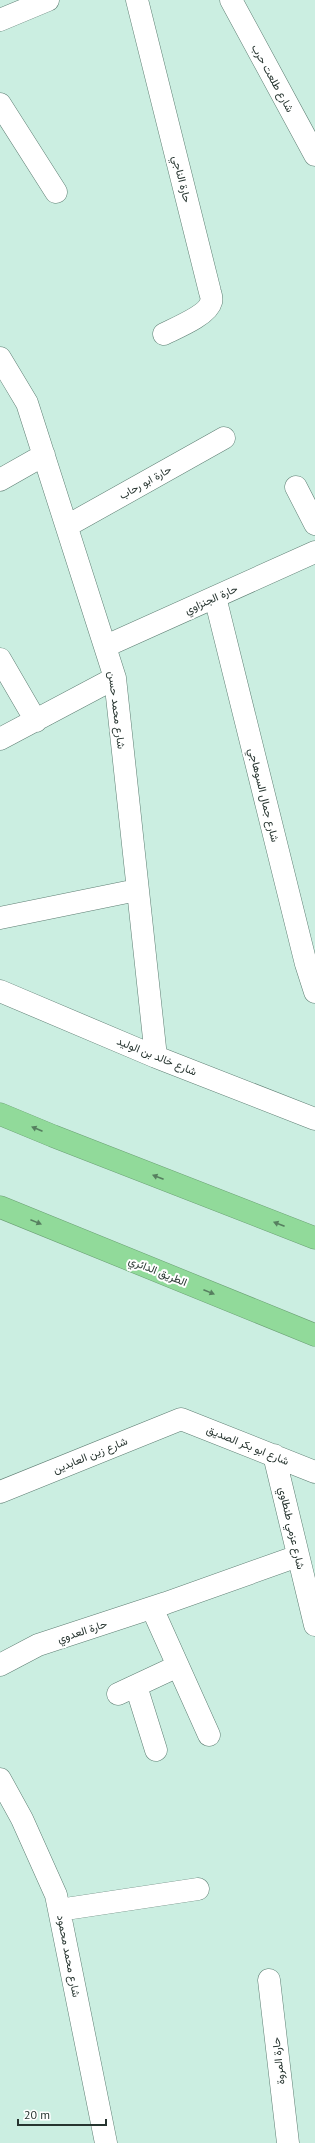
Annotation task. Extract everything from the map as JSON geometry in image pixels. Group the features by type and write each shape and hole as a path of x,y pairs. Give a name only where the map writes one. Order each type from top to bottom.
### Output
{"highway":[{"path":"0,1114 315,1238"},
{"name":"الطريق الدائري","path":"0,1207 315,1334"}],"street":[{"path":"0,20 15,6 48,0"},
{"name":"حارة الناجي","path":"137,0 210,292 211,302 207,310 199,316 164,334"},
{"name":"شارع طلعت حرب","path":"231,0 315,155"},
{"path":"0,104 56,192"},
{"name":"شارع محمد حسن","path":"0,358 27,403 115,678 136,890 156,1057"},
{"name":"حارة ابو رحاب","path":"67,526 224,438"},
{"path":"0,480 44,455"},
{"path":"296,486 315,524"},
{"name":"حارة الجنزاوي","path":"106,646 315,552"},
{"name":"شارع جمال السوهاجي","path":"215,597 306,964 315,992"},
{"path":"0,660 36,721"},
{"path":"0,739 115,678"},
{"path":"0,918 136,890"},
{"name":"شارع خالد بن الوليد","path":"0,991 156,1057 315,1118"},
{"name":"شارع ابو بكر الصديق","path":"181,1418 315,1472"},
{"name":"شارع زين العابدين","path":"0,1492 181,1418"},
{"name":"شارع عزمي طنطاوي","path":"274,1455 315,1626"},
{"name":"حارة العدوي","path":"0,1665 38,1646 298,1556"},
{"path":"159,1605 178,1666 209,1735"},
{"path":"156,1750 127,1690 178,1666"},
{"name":"شارع محمد محمود","path":"0,1779 56,1895 106,2143"},
{"path":"59,1910 198,1889"},
{"name":"حارة المروة","path":"269,1980 288,2143"}]}
